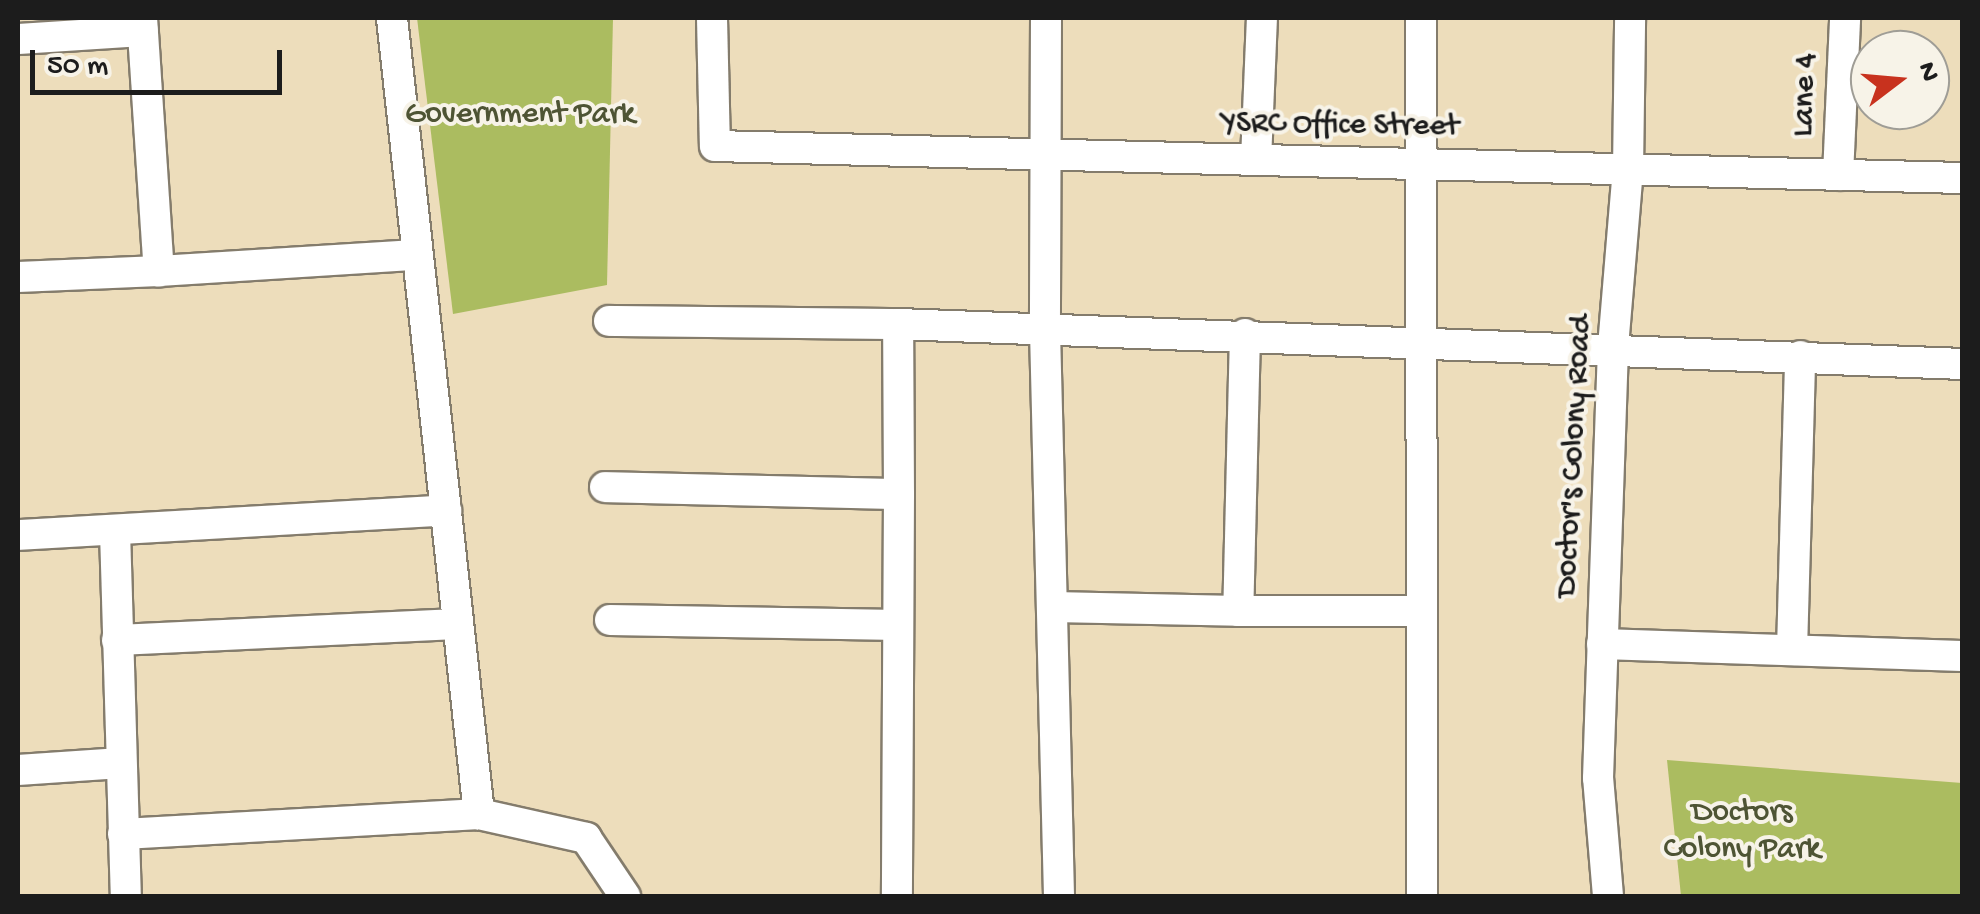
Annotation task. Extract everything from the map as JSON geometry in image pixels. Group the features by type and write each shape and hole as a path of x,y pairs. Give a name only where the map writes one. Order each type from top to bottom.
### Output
{"street":[{"path":"392,18 479,814"},
{"name":"YSRC Office Street","path":"712,18 715,146 1962,178"},
{"path":"1046,18 1045,331 1060,896"},
{"path":"1256,160 1262,18"},
{"path":"1421,18 1418,611 1422,896"},
{"name":"Doctor's Colony Road","path":"1608,896 1598,778 1613,347 1628,170 1630,18"},
{"name":"Lane 4","path":"1838,175 1844,18"},
{"path":"18,39 142,24 160,272"},
{"path":"18,277 416,255"},
{"path":"609,322 898,324 1245,334 1962,364"},
{"path":"896,896 898,324"},
{"path":"1238,611 1245,334"},
{"path":"1792,650 1800,356"},
{"path":"605,487 900,494"},
{"path":"18,536 446,510"},
{"path":"115,531 126,896"},
{"path":"1053,608 1418,611"},
{"path":"610,620 898,625"},
{"path":"118,640 458,624"},
{"path":"1602,644 1962,656"},
{"path":"18,770 121,763"},
{"path":"122,834 479,814 586,838 625,896"}],"green space":[{"name":"Government Park","path":"417,18 613,18 607,285 453,314"},
{"name":"Doctors Colony Park","path":"1667,760 1962,783 1962,896 1681,896"}]}
